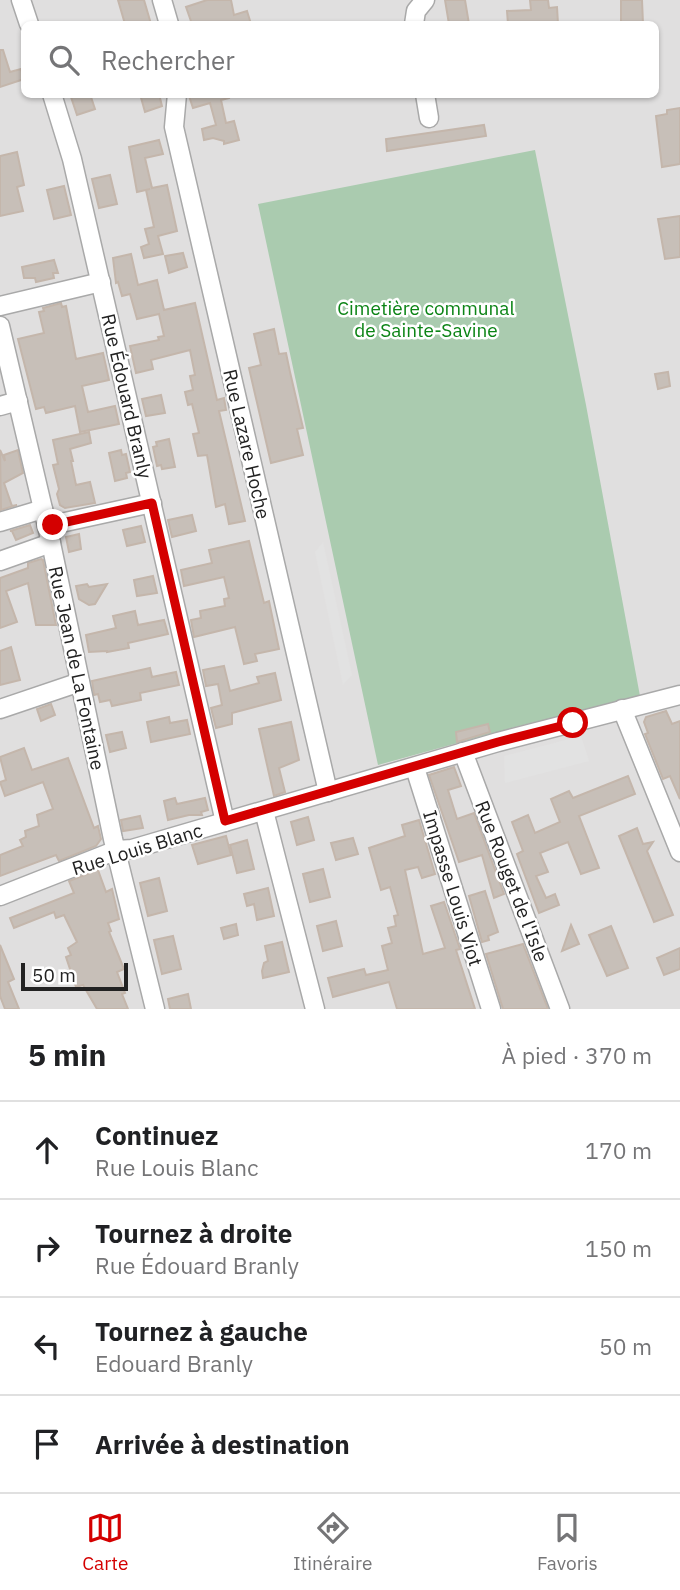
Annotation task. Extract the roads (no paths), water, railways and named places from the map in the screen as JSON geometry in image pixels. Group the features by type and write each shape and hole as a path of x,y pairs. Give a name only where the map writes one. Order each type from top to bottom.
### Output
{"street":[{"path":"22,0 28,21"},
{"path":"162,0 168,21"},
{"path":"414,21 416,11 425,0"},
{"name":"Rue Édouard Branly","path":"53,98 72,159 225,821"},
{"name":"Rue Lazare Hoche","path":"177,98 174,127 328,792"},
{"path":"426,98 429,118"},
{"path":"0,306 101,282"},
{"name":"Rue Jean de La Fontaine","path":"0,326 9,403 47,526 117,850 155,1009"},
{"path":"0,522 47,526 152,503"},
{"path":"0,561 47,526"},
{"path":"0,709 80,682"},
{"name":"Rue Louis Blanc","path":"0,896 117,850 132,849 463,752 680,695"},
{"path":"622,709 680,852"},
{"name":"Rue Rouget de l'Isle","path":"463,752 560,1009"},
{"name":"Impasse Louis Viot","path":"415,768 491,1009"},
{"path":"264,811 315,1009"}],"park label":[{"name":"Cimetière communal de Sainte-Savine","path":"426,319"}]}
